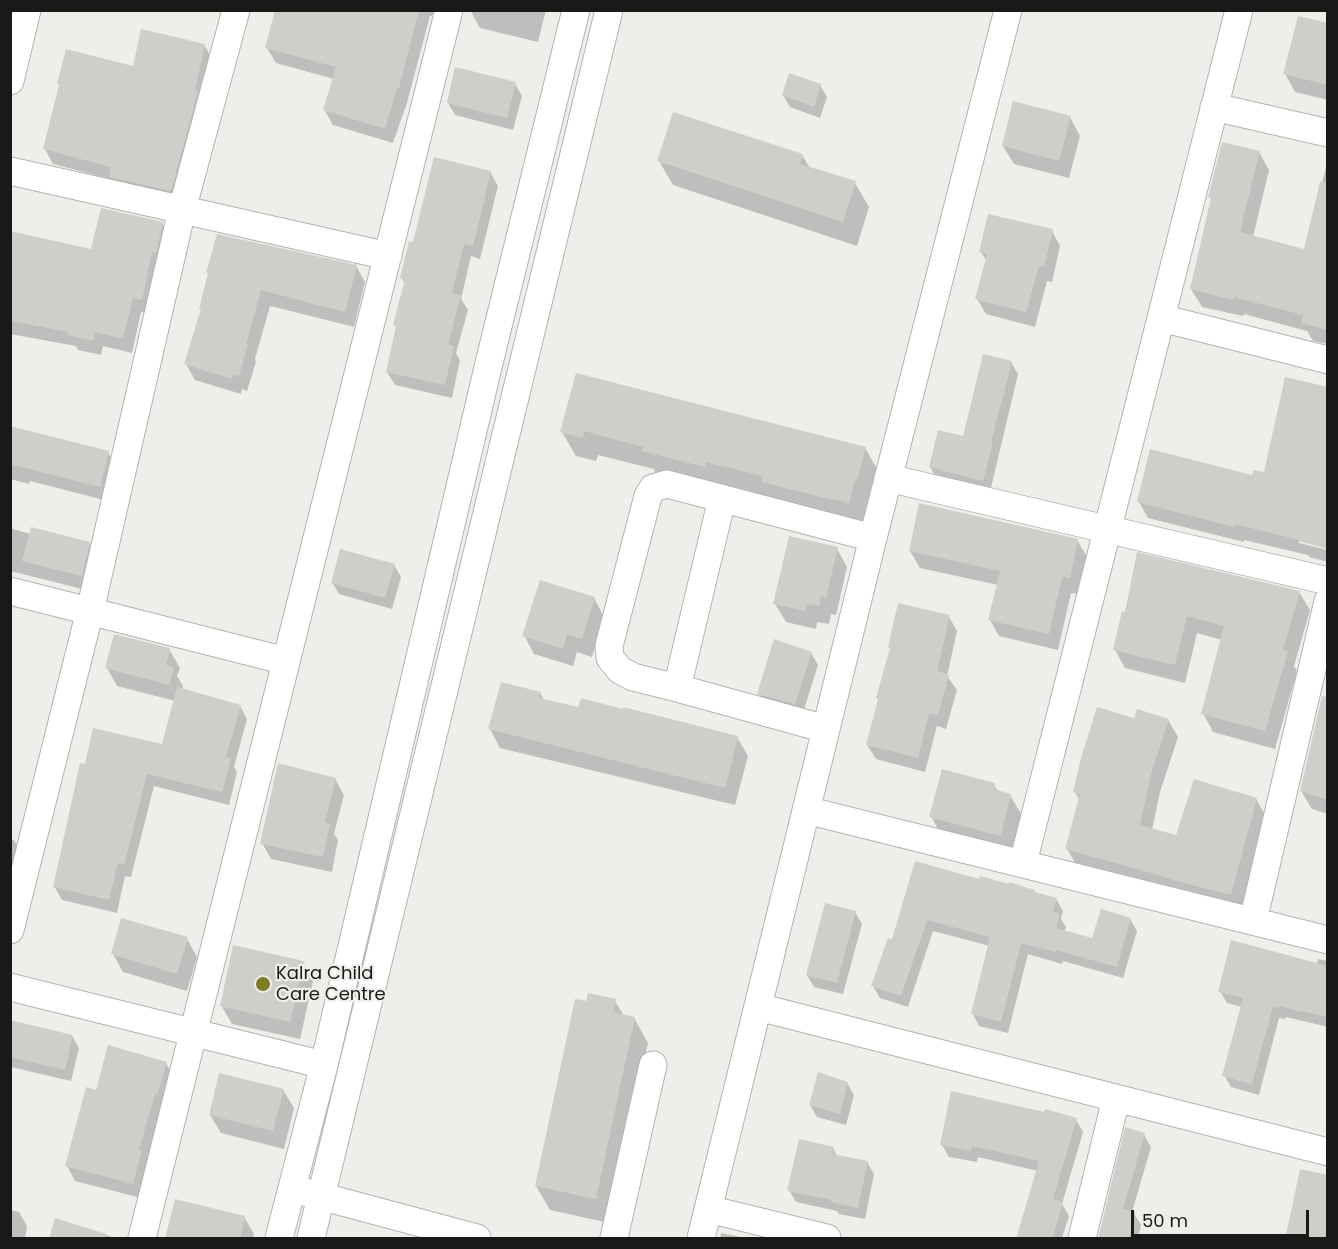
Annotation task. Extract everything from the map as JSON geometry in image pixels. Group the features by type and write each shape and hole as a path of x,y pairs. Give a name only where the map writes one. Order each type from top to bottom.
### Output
{"street":[{"path":"10,81 27,10"},
{"path":"10,930 90,611 182,210 236,10"},
{"path":"142,1239 449,10"},
{"path":"279,1239 324,1065 576,10"},
{"path":"311,1239 609,10"},
{"path":"701,1239 873,538 1008,10"},
{"path":"1023,863 1239,10"},
{"path":"555,98 586,106"},
{"path":"1214,107 1328,133"},
{"path":"10,171 388,256"},
{"path":"1161,318 1328,360"},
{"path":"888,478 1328,581"},
{"path":"826,729 633,678 620,670 610,658 609,645 648,496 653,488 667,484 873,538"},
{"path":"677,688 722,499"},
{"path":"10,591 286,661"},
{"path":"1253,921 1316,705 1328,601"},
{"path":"806,810 1328,940"},
{"path":"10,987 324,1065"},
{"path":"758,1007 1328,1152"},
{"path":"614,1239 653,1065"},
{"path":"1082,1239 1116,1099"},
{"path":"292,1188 477,1239"},
{"path":"708,1209 827,1239"}],"building":[{"path":"275,10 419,10 399,88 397,88 385,129 323,110 336,67 265,48"},
{"path":"1298,16 1328,23 1328,85 1283,74"},
{"path":"141,29 205,44 195,90 198,91 171,191 109,177 111,167 43,149 66,49 133,66"},
{"path":"455,67 516,82 507,118 447,103"},
{"path":"789,73 821,84 814,107 782,95"},
{"path":"1013,101 1071,116 1059,161 1002,146"},
{"path":"673,112 803,154 800,164 856,181 843,222 657,161"},
{"path":"1222,142 1260,151 1240,232 1304,249 1320,182 1328,183 1328,330 1301,323 1303,315 1234,297 1234,300 1190,289 1211,198 1208,197"},
{"path":"434,157 491,171 473,246 464,244 452,293 461,295 448,344 454,346 445,385 386,372 396,326 393,325 405,279 400,278 409,241 413,242"},
{"path":"101,208 163,222 156,253 152,252 142,300 133,298 123,339 95,332 93,341 68,335 69,332 10,321 10,231 91,249"},
{"path":"988,214 1053,229 1044,267 1039,266 1026,312 975,299 987,254 979,252"},
{"path":"217,234 357,265 345,312 261,290 239,376 234,374 232,379 184,364 201,309 199,309 208,273 206,273"},
{"path":"983,354 1012,361 983,481 929,467 938,430 963,436"},
{"path":"576,373 866,447 849,503 762,482 763,476 706,462 705,467 642,451 643,447 584,431 583,438 560,432"},
{"path":"1285,377 1328,387 1328,549 1235,524 1235,527 1137,502 1150,449 1252,475 1254,470 1264,472"},
{"path":"10,426 109,451 100,487 10,464"},
{"path":"919,503 1078,539 1070,578 1062,577 1049,634 988,620 1000,571 909,551"},
{"path":"31,527 90,542 82,576 22,561"},
{"path":"789,536 838,547 826,598 821,596 819,606 807,604 806,611 773,604"},
{"path":"340,549 395,564 385,598 331,583"},
{"path":"1137,552 1300,591 1283,650 1288,651 1265,731 1201,714 1224,626 1187,616 1175,665 1113,650 1122,611 1125,612"},
{"path":"540,580 595,597 582,639 567,634 563,649 522,636"},
{"path":"898,603 950,615 937,671 949,675 938,715 929,713 918,758 866,745 890,648 888,647"},
{"path":"114,634 170,648 166,665 174,667 169,685 105,668"},
{"path":"774,639 812,652 795,704 757,694"},
{"path":"501,682 541,692 539,698 578,707 581,698 738,736 725,788 488,729"},
{"path":"177,687 241,705 226,757 231,758 222,792 147,774 124,865 118,863 109,900 53,887 80,763 85,764 93,728 162,744"},
{"path":"1322,696 1328,697 1328,800 1300,791"},
{"path":"1097,707 1134,718 1137,709 1169,719 1151,774 1140,825 1176,835 1194,779 1257,798 1231,895 1065,849 1080,794 1073,792"},
{"path":"278,763 336,778 325,822 330,824 323,857 260,844"},
{"path":"942,769 995,783 994,789 1011,794 1001,836 929,817"},
{"path":"915,861 979,879 980,876 1009,884 1009,882 1057,898 1053,912 1060,914 1056,928 1092,938 1101,909 1131,918 1117,967 1021,943 1001,1022 971,1014 990,937 927,920 901,996 871,986 888,938 892,939"},
{"path":"825,903 856,911 837,983 806,975"},
{"path":"121,918 188,937 177,974 111,954"},
{"path":"1231,940 1328,966 1328,1017 1273,1006 1252,1084 1222,1076 1243,998 1218,992"},
{"path":"233,945 304,961 290,1022 220,1006"},
{"path":"588,993 616,999 613,1012 635,1017 596,1199 535,1186 575,999 586,1001"},
{"path":"10,1020 73,1035 65,1070 10,1057"},
{"path":"108,1045 167,1062 139,1150 142,1150 133,1184 65,1166 86,1087 96,1090"},
{"path":"818,1072 848,1082 840,1114 809,1105"},
{"path":"219,1073 284,1089 273,1131 209,1115"},
{"path":"951,1091 1044,1112 1045,1109 1077,1118 1053,1199 1063,1202 1052,1239 1016,1239 1039,1161 972,1146 971,1151 940,1145"},
{"path":"1125,1127 1145,1133 1123,1209 1135,1212 1129,1239 1098,1239"},
{"path":"799,1139 834,1147 832,1154 868,1161 858,1208 787,1191"},
{"path":"1300,1169 1328,1175 1328,1222 1324,1239 1301,1239 1286,1235"},
{"path":"175,1199 245,1216 240,1239 165,1239"},
{"path":"55,1218 106,1234 105,1239 49,1239"}],"place":[{"name":"Kalra Child Care Centre","path":"263,984"}]}
